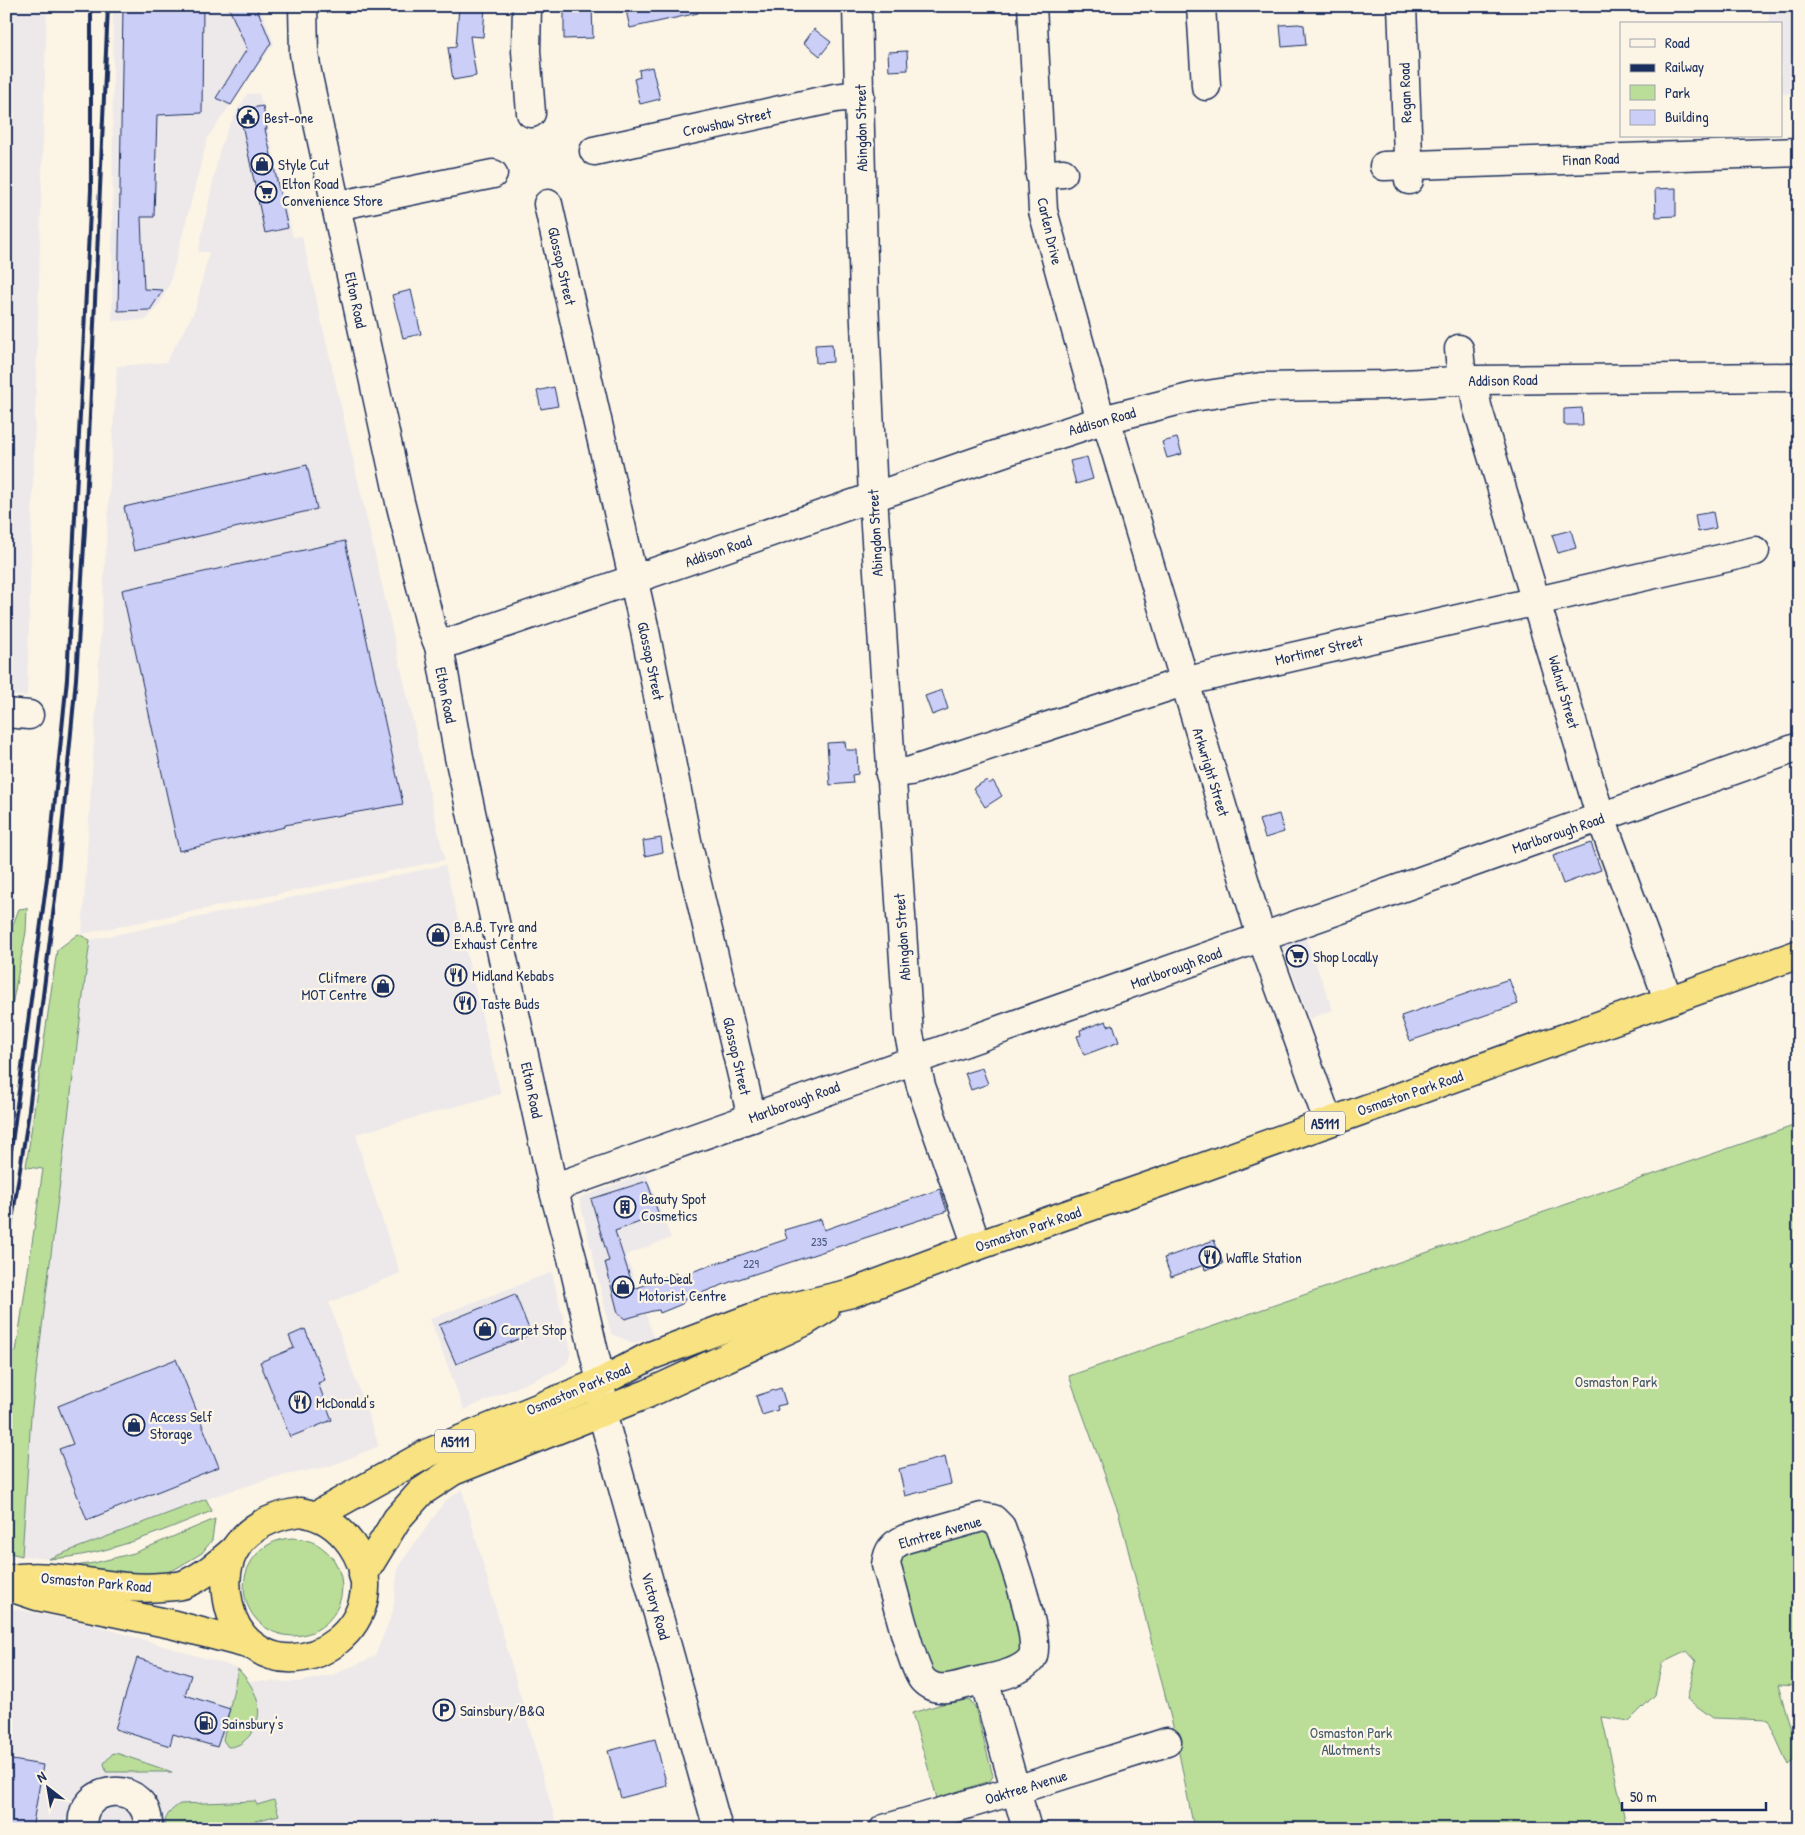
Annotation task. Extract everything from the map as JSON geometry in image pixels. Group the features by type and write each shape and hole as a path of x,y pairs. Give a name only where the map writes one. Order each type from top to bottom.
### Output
{"highway":[{"name":"Osmaston Park Road","path":"317,1516 428,1453 601,1382 650,1356 762,1314 852,1293 977,1246 1110,1201 1799,954"},
{"name":"Osmaston Park Road","path":"363,1575 397,1519 421,1492 453,1471 602,1413 804,1322 852,1293"},
{"name":"Osmaston Park Road","path":"6,1581 22,1577 44,1578 145,1589 183,1585 206,1574 235,1549 249,1532 270,1520 301,1512 327,1520 354,1548 363,1575 364,1596 361,1612 353,1626 336,1642 311,1654 299,1657 272,1656 251,1645 239,1632 228,1604 226,1587 227,1568 235,1549"},
{"path":"6,1581 19,1590 37,1596 171,1624 251,1645"}],"street":[{"name":"Elton Road","path":"303,6 304,53 307,72 400,502 431,627 438,646 459,757 553,1188 572,1258 601,1382"},
{"path":"528,6 526,51 531,112"},
{"name":"Abingdon Street","path":"857,6 864,301 873,496 890,774 909,1035 921,1086 977,1246"},
{"name":"Carlen Drive","path":"1032,6 1052,174 1043,211 1103,420"},
{"path":"1201,6 1206,86"},
{"name":"Regan Road","path":"1400,170 1402,6"},
{"name":"Crowshaw Street","path":"594,151 835,98 860,95"},
{"name":"Finan Road","path":"1400,170 1757,145 1799,152"},
{"path":"336,206 493,174"},
{"name":"Glossop Street","path":"548,204 633,580 687,840 752,1118"},
{"path":"1459,349 1468,380"},
{"name":"Addison Road","path":"438,646 873,496 1103,420 1225,391 1260,387 1386,385 1468,380 1799,377"},
{"name":"Walnut Street","path":"1468,380 1537,600 1601,818 1668,1000"},
{"name":"Arkwright Street","path":"1103,420 1262,936 1328,1122"},
{"name":"Mortimer Street","path":"890,774 910,771 1183,682 1756,551"},
{"name":"Marlborough Road","path":"553,1188 914,1059 1036,1019 1262,936 1799,747"},
{"name":"Victory Road","path":"601,1382 602,1413 718,1829"},
{"name":"Elmtree Avenue","path":"982,1517 993,1519 1001,1527 1033,1628 1036,1646 1033,1657 1023,1666 984,1680 942,1690 924,1680 918,1672 886,1564 887,1553 894,1544 982,1517"},
{"path":"984,1680 1027,1829"},
{"name":"Oaktree Avenue","path":"884,1829 1016,1790 1167,1742"},
{"path":"83,1829 84,1812 92,1800 107,1792 119,1791 130,1794 144,1806 149,1820 148,1829"}],"shaded area":[{"path":"6,6 47,6 27,696 6,696"},
{"path":"113,6 260,6 274,43 208,137 170,283 160,304 146,320 112,321"},
{"path":"1769,6 1799,6 1799,93 1782,94 1782,22 1769,22"},
{"path":"259,93 293,237 302,236 445,860 82,934 117,366 166,362 195,310 209,252 198,252 220,148 230,124 247,94"},
{"path":"445,865 501,1094 356,1134 400,1273 329,1303 379,1446 331,1466 272,1478 206,1499 48,1559 22,1556 31,1416 90,940"},
{"path":"1306,938 1333,1010 1309,1019 1283,946"},
{"path":"646,1173 671,1238 626,1255 654,1338 633,1343 611,1334 579,1198"},
{"path":"552,1272 571,1351 568,1362 557,1370 464,1410 430,1319"},
{"path":"462,1489 558,1829 6,1829 6,1607 94,1625 238,1668 250,1681 299,1682 335,1674 375,1656 393,1611 398,1567 445,1501"}],"green space":[{"path":"27,908 26,932 6,1037 6,934 13,933 12,927 19,909"},
{"path":"78,934 90,940 31,1416 22,1556 6,1552 6,1351 16,1352 43,1169 26,1167 57,950"},
{"name":"Osmaston Park","path":"1799,1124 1799,1686 1778,1685 1799,1756 1788,1765 1768,1720 1713,1718 1687,1699 1696,1661 1687,1651 1662,1663 1655,1695 1629,1721 1602,1717 1627,1829 1194,1829 1176,1738 1119,1514 1069,1376"},
{"path":"206,1499 212,1511 152,1535 91,1553 48,1559"},
{"path":"215,1519 212,1540 202,1553 175,1569 156,1576 57,1569 94,1563 134,1553"},
{"path":"979,1530 990,1536 1022,1631 1022,1652 1003,1663 979,1670 966,1673 932,1674 898,1569 900,1558 904,1552"},
{"path":"293,1538 312,1542 328,1552 338,1568 342,1587 338,1606 328,1622 312,1632 293,1636 274,1632 258,1622 248,1606 244,1587 248,1568 258,1552 274,1542"},
{"path":"238,1669 254,1692 259,1709 258,1718 250,1735 245,1740 238,1745 228,1747 223,1740"},
{"path":"959,1699 970,1701 975,1707 993,1776 990,1781 937,1798 912,1713"},
{"path":"113,1753 172,1772 106,1772 104,1763"},
{"path":"274,1800 279,1815 224,1829 164,1829 168,1814 180,1804 255,1801 257,1805"}],"building":[{"path":"123,6 203,6 202,113 157,115 154,217 141,217 144,289 163,290 150,310 118,311"},
{"path":"228,6 256,6 271,43 231,105 216,98 247,49"},
{"path":"459,6 485,6 483,37 470,36 476,76 453,80 448,48 456,47"},
{"path":"564,6 592,6 593,38 564,39"},
{"path":"625,6 697,6 698,13 630,28"},
{"path":"1280,25 1304,25 1306,45 1282,47"},
{"path":"814,29 831,42 820,56 804,43"},
{"path":"907,51 908,70 889,71 888,52"},
{"path":"652,67 660,99 640,104 634,79 640,77 639,70"},
{"path":"263,106 267,129 265,129 288,228 265,233 239,110"},
{"path":"1676,188 1676,216 1656,217 1655,189"},
{"path":"411,290 421,334 403,338 392,295"},
{"path":"832,344 833,362 816,363 815,345"},
{"path":"554,387 558,406 541,409 537,391"},
{"path":"1582,408 1583,425 1564,425 1564,409"},
{"path":"1177,438 1182,454 1167,458 1162,442"},
{"path":"1087,457 1093,479 1076,484 1070,461"},
{"path":"307,465 317,509 134,551 124,507"},
{"path":"1713,512 1716,528 1698,532 1695,515"},
{"path":"1571,530 1576,548 1558,553 1552,535"},
{"path":"345,541 403,804 285,825 285,827 179,851 122,590"},
{"path":"942,690 948,709 932,715 925,696"},
{"path":"845,742 846,750 857,750 858,774 852,775 853,783 830,785 827,743"},
{"path":"987,780 989,784 993,781 1002,796 985,807 973,788"},
{"path":"1279,814 1284,832 1265,838 1259,820"},
{"path":"661,838 663,852 645,856 643,841"},
{"path":"1591,843 1601,870 1563,884 1553,856"},
{"path":"1509,979 1518,1004 1410,1041 1401,1016"},
{"path":"1106,1021 1108,1026 1113,1024 1119,1042 1084,1055 1077,1036 1081,1035 1080,1030"},
{"path":"982,1068 988,1084 971,1090 965,1073"},
{"path":"647,1181 659,1215 615,1231 634,1289 676,1273 677,1277 787,1239 784,1230 821,1219 824,1230 940,1189 947,1211 733,1281 685,1299 682,1304 660,1313 659,1310 652,1311 625,1319 618,1313 605,1262 609,1261 591,1199"},
{"path":"1214,1240 1223,1264 1205,1270 1204,1265 1171,1277 1164,1258"},
{"name":"Carpet Stop","path":"515,1294 531,1334 456,1364 439,1325"},
{"name":"McDonald's","path":"305,1329 325,1380 318,1383 332,1420 290,1437 260,1362 294,1348 289,1336"},
{"name":"Access Self Storage","path":"176,1359 219,1467 87,1520 59,1449 73,1444 58,1406"},
{"path":"781,1388 786,1404 777,1406 778,1410 762,1415 756,1396"},
{"path":"945,1457 951,1484 905,1496 899,1469"},
{"path":"137,1658 191,1675 185,1695 230,1709 217,1747 173,1734 170,1746 115,1729"},
{"path":"655,1739 667,1786 621,1798 608,1751"},
{"path":"6,1759 43,1765 32,1829 6,1829"}],"railway":[{"path":"6,1189 47,878 67,679 91,190 91,6"},
{"path":"6,1259 28,1118 57,882 76,679 85,528 108,6"}],"place":[{"name":"Best-one","path":"248,117"},
{"name":"Style Cut","path":"262,164"},
{"name":"Elton Road Convenience Store","path":"266,192"},
{"name":"B.A.B. Tyre and Exhaust Centre","path":"438,935"},
{"name":"Shop Locally","path":"1297,956"},
{"name":"Midland Kebabs","path":"456,975"},
{"name":"Clifmere MOT Centre","path":"383,986"},
{"name":"Taste Buds","path":"465,1003"},
{"name":"Beauty Spot Cosmetics","path":"625,1207"},
{"name":"Waffle Station","path":"1210,1257"},
{"name":"Auto-Deal Motorist Centre","path":"623,1287"},
{"name":"Carpet Stop","path":"485,1329"},
{"name":"McDonald's","path":"300,1402"},
{"name":"Access Self Storage","path":"134,1425"},
{"name":"Sainsbury/B&Q","path":"444,1710"},
{"name":"Sainsbury's","path":"206,1723"}],"park label":[{"name":"Osmaston Park Allotments","path":"1351,1740"}]}
